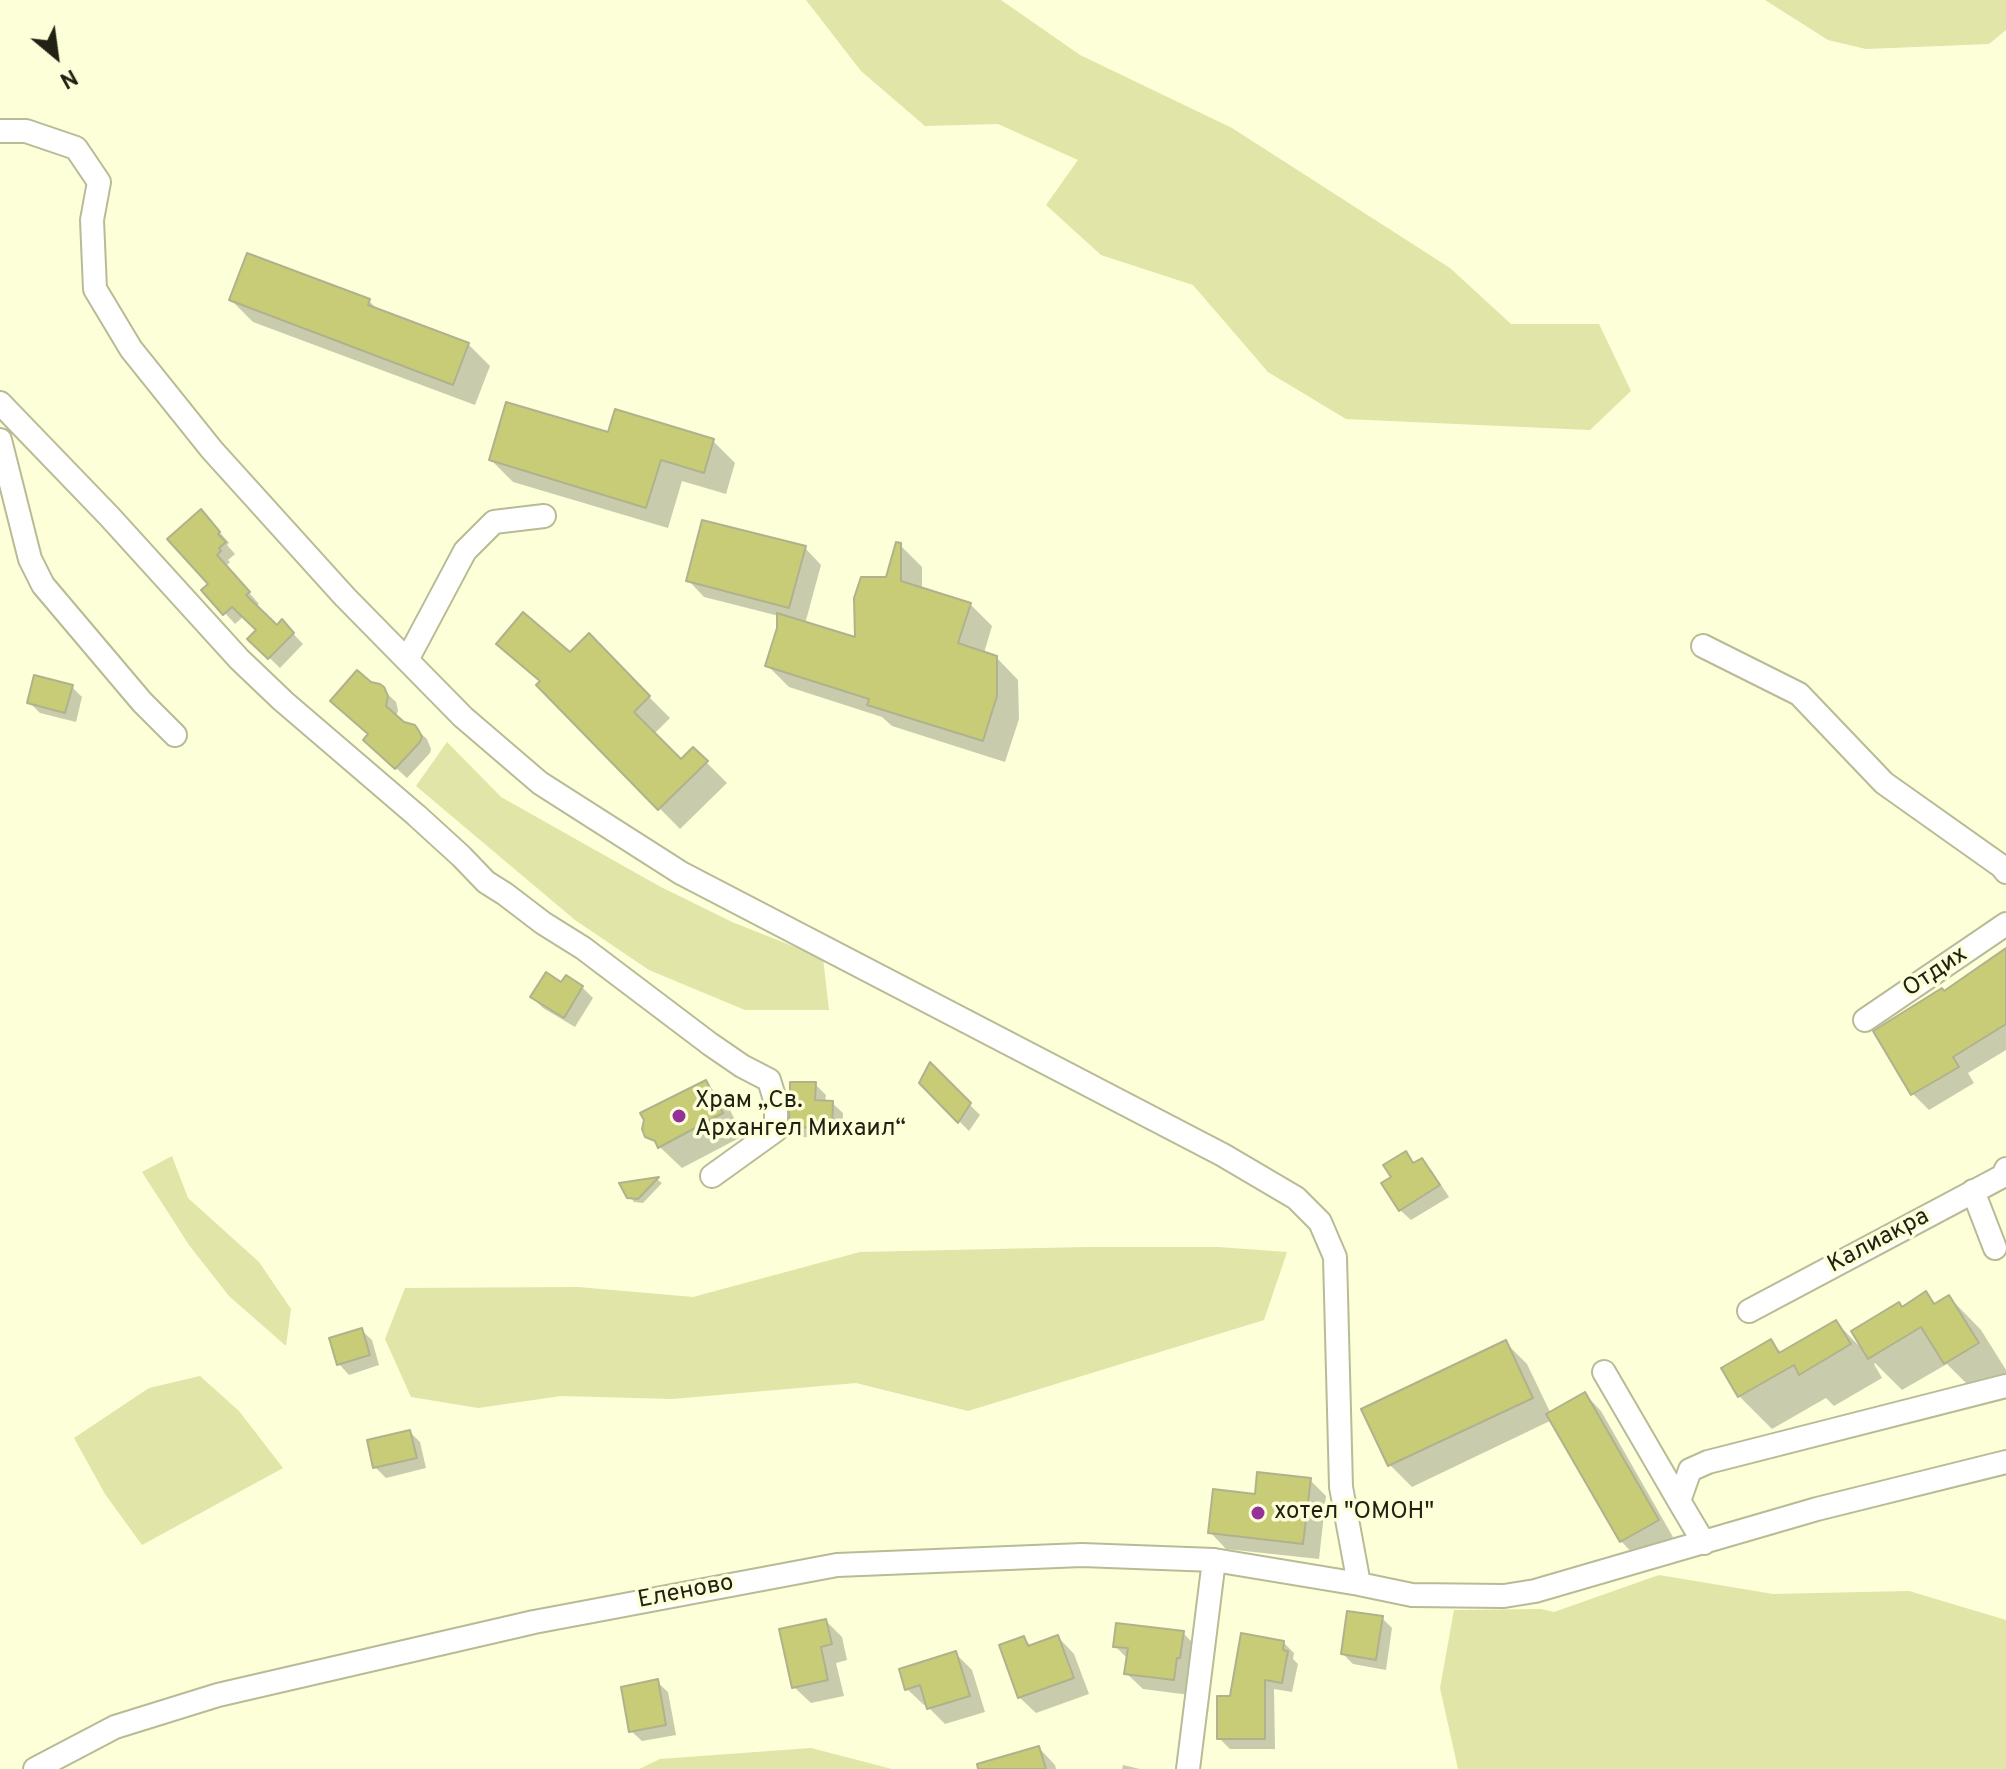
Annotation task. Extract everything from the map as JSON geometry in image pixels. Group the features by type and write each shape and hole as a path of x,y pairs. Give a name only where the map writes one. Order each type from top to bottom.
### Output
{"street":[{"path":"0,131 26,131 76,148 99,182 92,220 95,289 131,349 212,450 345,597 463,717 540,783 681,873 1223,1155 1296,1198 1320,1222 1335,1257 1341,1487 1359,1584"},
{"path":"0,403 109,516 239,659 283,701 416,815 486,882 583,948 710,1044 769,1080 776,1103 776,1130 712,1176"},
{"path":"0,440 30,559 43,585 142,702 175,735"},
{"path":"407,660 465,551 494,522 544,516"},
{"path":"1703,646 1799,694 1884,783 2006,872"},
{"name":"Отдих","path":"1865,1020 2006,924"},
{"name":"Калиакра","path":"1749,1311 2003,1176 2006,1169"},
{"path":"1973,1191 1995,1248"},
{"path":"1604,1372 1704,1543"},
{"path":"1679,1501 1690,1470 1708,1462 2006,1386"},
{"name":"Еленово","path":"35,1769 115,1727 218,1695 534,1622 837,1565 1082,1555 1214,1560 1412,1595 1504,1596 1535,1591 1817,1509 2006,1462"},
{"path":"1188,1769 1214,1560"}],"green space":[{"path":"806,0 1001,0 1080,55 1232,128 1450,268 1511,324 1599,324 1631,391 1590,430 1346,419 1268,372 1193,285 1101,255 1046,205 1078,160 998,124 925,126 861,71"},
{"path":"1765,0 2006,0 2006,30 1989,44 1866,49 1828,40"},
{"path":"447,742 501,797 659,886 732,922 823,958 829,1010 745,1010 649,970 575,920 416,786"},
{"path":"172,1156 188,1198 259,1262 291,1309 286,1346 229,1296 189,1245 142,1172"},
{"path":"1218,1247 1287,1252 1264,1320 968,1411 856,1383 672,1399 561,1396 478,1408 411,1397 385,1339 405,1288 578,1287 693,1297 860,1252"},
{"path":"200,1376 239,1411 283,1468 142,1545 105,1494 74,1438 149,1388"},
{"path":"1659,1575 1773,1594 1909,1591 2006,1620 2006,1769 1458,1769 1440,1688 1454,1610 1541,1609 1554,1612"},
{"path":"811,1748 892,1769 639,1769 660,1759"}],"building":[{"path":"247,253 370,299 368,305 469,343 453,385 229,300"},
{"path":"506,402 608,432 615,409 714,439 704,473 661,460 646,508 489,460"},
{"path":"201,509 226,542 217,555 250,592 246,595 277,625 282,619 294,633 268,659 247,639 256,630 232,607 223,615 201,590 208,584 167,539"},
{"path":"702,520 806,546 789,608 686,581"},
{"path":"896,542 901,543 901,581 971,603 958,643 997,656 997,696 983,741 867,705 869,699 765,666 777,628 777,613 855,637 854,598 861,577 886,577"},
{"path":"523,612 570,652 589,633 650,696 634,712 681,759 693,747 708,761 658,810 536,685 540,681 496,644"},
{"path":"357,670 371,682 384,687 388,696 386,706 404,722 415,725 422,737 395,769 363,740 368,734 330,701"},
{"path":"34,675 73,685 65,713 27,703"},
{"path":"2006,948 2006,1024 1953,1057 1959,1067 1911,1095 1873,1031 1942,988 1944,991"},
{"path":"546,972 561,982 566,975 583,986 564,1018 530,997"},
{"path":"930,1062 971,1103 958,1123 919,1083"},
{"path":"706,1080 723,1113 658,1148 655,1141 645,1137 642,1129 644,1120 640,1113"},
{"path":"790,1082 816,1082 815,1100 833,1101 832,1128 790,1127"},
{"path":"1406,1151 1413,1163 1422,1158 1440,1185 1399,1211 1381,1183 1391,1177 1383,1165"},
{"path":"659,1177 638,1199 627,1198 619,1183"},
{"path":"1926,1291 1934,1304 1949,1295 1979,1343 1944,1364 1921,1327 1868,1359 1851,1331 1899,1302 1902,1307"},
{"path":"1836,1320 1851,1344 1799,1375 1794,1365 1738,1397 1721,1368 1771,1339 1779,1353"},
{"path":"362,1328 370,1355 337,1365 329,1338"},
{"path":"1506,1340 1533,1398 1388,1466 1361,1409"},
{"path":"1585,1392 1659,1520 1620,1542 1546,1414"},
{"path":"410,1430 417,1458 373,1468 367,1440"},
{"name":"хотел \"ОМОН\"","path":"1257,1472 1311,1478 1303,1544 1208,1533 1213,1489 1255,1494"},
{"path":"1347,1611 1383,1616 1376,1660 1341,1654"},
{"path":"826,1619 832,1644 821,1647 828,1680 792,1688 779,1629"},
{"path":"1116,1623 1184,1631 1174,1680 1124,1674 1128,1648 1113,1647"},
{"path":"1241,1633 1284,1641 1283,1650 1288,1651 1282,1683 1265,1680 1265,1739 1217,1739 1217,1696 1230,1696"},
{"path":"1058,1635 1074,1678 1018,1698 999,1645 1024,1636 1028,1646"},
{"path":"956,1651 970,1696 927,1709 920,1685 905,1690 899,1669"},
{"path":"658,1679 666,1725 629,1732 621,1687"},
{"path":"1039,1746 1046,1769 978,1769 977,1764"}],"place":[{"name":"Храм „Св. Архангел Михаил“","path":"679,1116"},
{"name":"хотел \"ОМОН\"","path":"1258,1513"}]}
